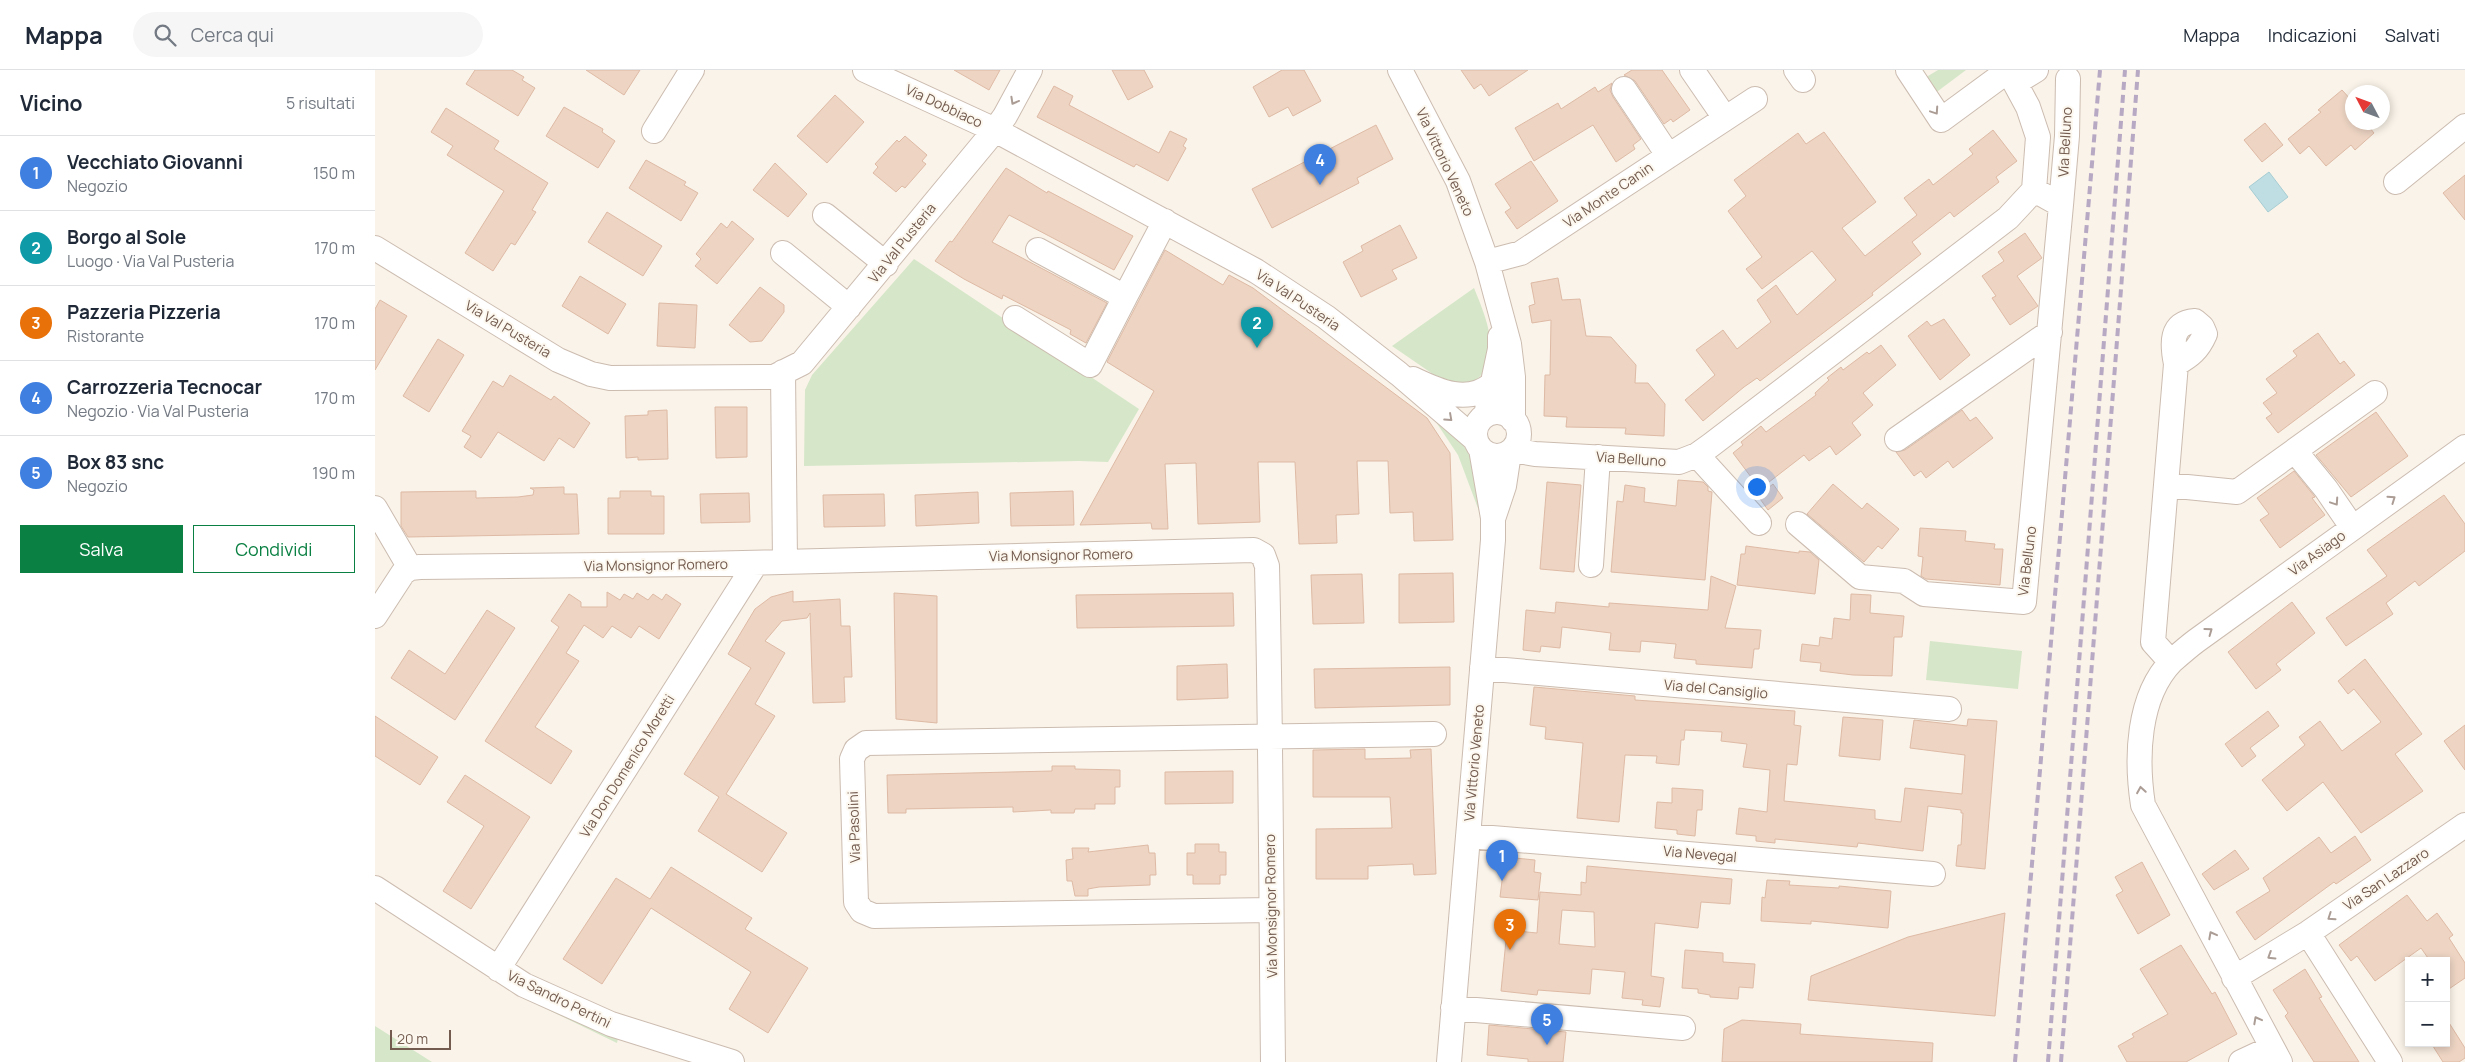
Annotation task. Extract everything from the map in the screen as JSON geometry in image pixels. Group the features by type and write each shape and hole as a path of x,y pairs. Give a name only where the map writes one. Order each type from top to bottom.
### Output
{"street":[{"path":"654,131 692,70"},
{"name":"Via Dobbiaco","path":"865,70 995,130"},
{"path":"995,130 1005,116 1030,70"},
{"name":"Via Vittorio Veneto","path":"1400,70 1458,181 1487,262 1509,344 1513,377 1513,438 1504,486 1493,518 1449,1062"},
{"path":"1692,70 1725,118"},
{"path":"1908,70 1941,120 2011,74 2036,70"},
{"name":"Via Belluno","path":"1513,438 1535,454 1565,454 1679,462 1697,455 2007,218 2034,190 2039,136 2028,107 2011,74"},
{"name":"Via Belluno","path":"1797,524 1860,578 1904,581 1924,594 2024,602 2067,136 2068,79"},
{"path":"1624,89 1668,155"},
{"name":"Via Monte Canin","path":"1487,262 1521,253 1755,99"},
{"path":"2396,182 2465,126"},
{"name":"Via Val Pusteria","path":"375,248 558,360 591,374 610,378 743,378 774,376 802,363 995,130 1256,271 1294,295 1399,374 1478,445"},
{"path":"2034,190 2061,205"},
{"path":"825,215 885,264"},
{"path":"1015,318 1090,365 1165,221"},
{"path":"1038,250 1125,297"},
{"path":"783,253 849,307"},
{"name":"Via Vittorio Veneto","path":"1493,518 1478,445 1477,426 1486,415 1499,349 1501,315"},
{"path":"1897,439 2050,332"},
{"path":"2171,662 2153,642 2176,364"},
{"path":"783,372 785,562"},
{"name":"Via Val Pusteria","path":"1399,374 1432,388 1464,396 1483,392 1492,384"},
{"path":"2167,485 2237,492 2375,393"},
{"path":"1478,445 1485,453 1497,456 1513,438 1501,413 1486,415"},
{"name":"Via Asiago","path":"2275,1055 2143,805 2138,774 2140,734 2150,700 2171,662 2196,641 2465,447"},
{"path":"2295,451 2326,489 2352,527"},
{"path":"1697,455 1759,524"},
{"path":"1591,565 1598,457"},
{"path":"375,508 410,568 403,573 375,616"},
{"name":"Via Monsignor Romero","path":"410,568 756,563 1254,550 1263,555 1267,566 1271,737 1273,1062"},
{"name":"Via Don Domenico Moretti","path":"498,970 756,563"},
{"name":"Via del Cansiglio","path":"1482,668 1949,709"},
{"path":"1271,737 1434,734"},
{"name":"Via Pasolini","path":"1271,737 866,743 856,750 852,759 856,902 862,911 874,916 1271,910"},
{"name":"Via San Lazzaro","path":"2234,978 2307,933 2465,825"},
{"name":"Via Nevegal","path":"1468,836 1933,874"},
{"name":"Via Sandro Pertini","path":"375,888 524,986 611,1024 732,1062"},
{"path":"2307,933 2390,1062"},
{"path":"1453,1008 1683,1028"},
{"path":"2241,1062 2275,1055"}],"green space":[{"path":"1938,70 1966,70 1934,94 1923,79"},
{"path":"914,259 1139,409 1108,462 804,466 805,390 812,375"},
{"path":"1474,288 1488,327 1490,353 1487,365 1480,376 1469,385 1443,381 1392,346"},
{"path":"1434,419 1457,439 1471,458 1477,480 1479,511 1458,455"},
{"path":"1930,641 2022,651 2018,689 1926,680"},
{"path":"375,898 618,1038 617,1043 532,1002 375,903"},
{"path":"375,1026 432,1062 375,1062"}],"water":[{"path":"2269,172 2288,197 2268,212 2249,187"}],"building":[{"path":"475,70 512,70 524,77 522,80 535,88 518,116 466,84"},
{"path":"586,70 640,70 624,95"},
{"path":"954,70 1000,70 989,90"},
{"path":"1112,70 1144,70 1153,87 1128,100"},
{"path":"1282,70 1304,70 1321,101 1293,116 1288,107 1269,117 1253,87"},
{"path":"1461,70 1528,70 1489,96 1481,84 1474,89"},
{"path":"1632,70 1662,70 1690,110 1673,122 1671,119 1664,124 1635,81 1624,75"},
{"path":"1612,83 1610,90 1613,97 1641,139 1633,145 1635,149 1616,162 1593,125 1534,161 1515,128 1558,103 1561,109 1595,87 1598,92"},
{"path":"1054,86 1073,96 1069,105 1159,153 1170,131 1187,139 1183,146 1186,148 1168,181 1136,164 1134,167 1037,117"},
{"path":"2342,90 2345,93 2345,130 2372,130 2374,133 2355,150 2351,145 2326,166 2309,146 2300,154 2288,139 2321,112 2318,110"},
{"path":"835,95 864,122 827,163 797,136"},
{"path":"564,107 603,129 602,132 615,141 598,168 546,136"},
{"path":"446,108 499,141 494,149 548,183 532,210 536,212 515,245 511,243 493,271 465,253 504,191 447,155 453,146 431,132"},
{"path":"2265,123 2283,145 2262,162 2244,140"},
{"path":"1376,125 1393,159 1357,178 1359,183 1272,228 1252,189"},
{"path":"1993,130 2017,161 1996,177 1999,182 1954,217 1950,212 1912,242 1921,254 1872,293 1873,295 1760,381 1757,378 1744,387 1703,421 1685,400 1715,375 1696,350 1723,330 1737,349 1771,322 1757,300 1776,285 1797,315 1836,280 1812,251 1762,289 1746,269 1762,257 1728,211 1746,196 1734,180 1798,133 1806,144 1824,132 1876,202 1842,228 1865,256 1917,215 1904,198 1929,179 1933,185 1973,154 1969,149"},
{"path":"905,136 927,155 922,161 926,164 905,188 902,186 896,192 873,173 878,167 875,164 897,140 899,142"},
{"path":"646,160 686,182 684,185 698,193 681,221 629,188"},
{"path":"1531,161 1558,201 1517,229 1505,212 1511,208 1495,184"},
{"path":"775,163 807,194 788,217 753,190"},
{"path":"1006,168 1047,193 1048,191 1133,236 1114,270 1009,215 992,242 1107,303 1086,343 1070,334 1071,330 1003,295 1002,299 935,261 950,241 952,242"},
{"path":"2465,175 2465,220 2443,193"},
{"path":"607,212 662,246 643,276 588,242"},
{"path":"732,221 754,239 717,284 695,266 701,259 696,254 721,223 727,228"},
{"path":"1400,225 1417,258 1392,270 1397,279 1361,297 1343,262 1363,251 1361,246"},
{"path":"2025,233 2042,258 2017,276 2038,306 2010,325 1992,298 1996,296 1982,276 2004,261 1998,252"},
{"path":"1165,250 1223,285 1229,275 1253,288 1427,418 1450,453 1453,540 1414,541 1413,512 1390,513 1388,461 1357,461 1359,514 1336,515 1337,543 1299,544 1295,462 1258,462 1260,522 1198,524 1196,463 1165,464 1168,529 1152,529 1151,523 1080,525 1154,391 1107,362"},
{"path":"580,276 626,304 608,334 562,306"},
{"path":"1558,278 1562,300 1580,299 1586,336 1611,337 1636,365 1635,383 1648,383 1665,404 1664,436 1625,434 1626,428 1566,427 1567,417 1544,416 1545,375 1550,375 1551,320 1532,323 1529,306 1535,304 1531,283"},
{"path":"760,287 784,305 784,312 762,341 750,342 729,325"},
{"path":"380,300 407,316 375,370 375,309"},
{"path":"659,303 697,305 695,348 657,346"},
{"path":"1944,319 1970,355 1940,380 1908,336 1927,321 1931,326"},
{"path":"2318,333 2340,364 2344,361 2355,375 2278,433 2266,418 2272,414 2263,403 2277,393 2266,379 2297,356 2293,351"},
{"path":"438,339 464,355 429,412 403,396"},
{"path":"1881,345 1896,365 1863,393 1873,405 1852,423 1861,435 1836,455 1830,446 1809,461 1804,455 1760,489 1733,453 1743,445 1741,442 1761,426 1766,432 1816,395 1815,393 1829,380 1827,378 1841,367 1843,370 1867,352 1869,354"},
{"path":"510,375 551,400 554,396 590,423 574,448 559,438 544,461 498,432 481,458 464,447 471,436 462,431 493,381 503,387"},
{"path":"715,407 747,407 747,457 716,458"},
{"path":"667,410 668,459 638,460 638,457 626,458 625,416 648,415 648,411"},
{"path":"1962,410 1970,421 1976,417 1993,438 1953,468 1948,461 1926,478 1921,471 1914,476 1896,452 1905,450"},
{"path":"2376,412 2408,456 2351,497 2316,455"},
{"path":"2294,471 2315,497 2312,498 2325,515 2280,548 2260,520 2269,514 2257,498"},
{"path":"1678,480 1703,482 1708,487 1708,491 1712,492 1705,580 1611,572 1617,501 1623,502 1625,485 1645,488 1644,502 1676,506"},
{"path":"1547,482 1581,485 1574,572 1540,569"},
{"path":"1773,484 1783,498 1768,510 1758,496"},
{"path":"1833,484 1862,509 1867,503 1899,529 1882,549 1878,546 1864,562 1807,514"},
{"path":"564,487 564,494 577,494 579,534 408,537 401,526 401,492 476,491 476,498 518,497 533,495 534,490 530,488"},
{"path":"620,491 651,491 651,496 664,496 664,534 608,534 608,498 620,498"},
{"path":"1073,491 1074,525 1011,526 1010,493"},
{"path":"978,492 979,523 916,526 915,495"},
{"path":"749,493 750,522 701,523 700,494"},
{"path":"884,494 885,526 824,527 823,495"},
{"path":"2444,495 2465,524 2465,551 2419,586 2415,581 2386,603 2393,614 2346,646 2326,618 2387,576 2367,550"},
{"path":"1920,528 1966,531 1965,541 1995,544 1994,549 2003,549 2000,585 1926,579 1921,576 1923,557 1918,556"},
{"path":"1746,546 1799,553 1799,551 1810,552 1819,560 1815,594 1737,585 1741,554 1745,554"},
{"path":"1453,573 1454,622 1399,623 1399,574"},
{"path":"1362,574 1364,623 1313,624 1311,575"},
{"path":"1711,576 1736,586 1725,628 1761,630 1759,649 1754,649 1752,668 1696,664 1696,660 1674,658 1676,644 1641,641 1640,652 1609,650 1611,633 1562,627 1560,648 1541,646 1540,652 1523,650 1526,610 1555,613 1556,602 1609,607 1609,603 1708,610"},
{"path":"793,591 793,602 840,599 841,626 850,626 852,677 844,677 845,702 813,703 810,613 807,618 782,621 765,641 785,653 755,704 775,716 726,794 787,833 762,872 698,831 719,797 684,774 751,668 728,654 755,609 771,597"},
{"path":"607,592 620,600 624,594 633,599 637,593 648,600 653,594 662,600 666,594 681,604 659,639 639,626 631,638 612,626 603,638 584,625 566,653 579,661 535,727 572,751 551,784 485,741 559,627 551,621 569,594 581,602 581,607 607,607"},
{"path":"894,593 937,596 937,723 896,719"},
{"path":"1233,593 1234,626 1077,628 1076,595"},
{"path":"1851,594 1871,595 1870,613 1904,616 1902,637 1894,637 1892,676 1853,675 1820,671 1821,663 1800,661 1802,644 1819,646 1820,637 1832,639 1834,618 1850,620"},
{"path":"2292,602 2315,633 2276,664 2281,670 2256,689 2228,652"},
{"path":"487,610 515,628 455,720 391,678 409,650 445,674"},
{"path":"2365,659 2422,734 2395,754 2423,791 2361,833 2323,782 2287,811 2262,780 2305,745 2299,737 2320,721 2342,751 2381,722 2354,689 2348,694 2338,681"},
{"path":"1227,664 1228,698 1177,700 1177,666"},
{"path":"1450,667 1450,705 1315,708 1314,669"},
{"path":"1534,687 1635,696 1635,700 1795,711 1794,725 1801,726 1797,765 1787,764 1784,801 1875,810 1875,819 1901,822 1905,788 1962,794 1965,755 1910,748 1914,720 1967,726 1968,719 1997,721 1985,869 1956,866 1958,845 1961,845 1963,813 1961,813 1961,810 1928,806 1923,851 1858,843 1857,847 1775,839 1775,843 1756,841 1756,836 1736,834 1739,808 1767,812 1770,770 1743,767 1747,744 1721,741 1722,732 1685,730 1684,740 1681,740 1679,765 1656,763 1657,756 1625,755 1619,822 1577,818 1583,743 1545,739 1546,727 1530,725"},
{"path":"2268,711 2279,726 2250,748 2256,756 2242,767 2225,744"},
{"path":"375,716 438,757 420,785 375,756"},
{"path":"1843,717 1883,720 1880,760 1839,756"},
{"path":"2465,725 2465,770 2444,741"},
{"path":"1365,749 1365,759 1411,758 1410,750 1431,749 1436,874 1414,875 1413,864 1368,866 1368,879 1316,879 1316,829 1392,828 1390,797 1313,797 1313,750"},
{"path":"1052,766 1075,766 1075,769 1120,770 1120,787 1115,787 1115,804 1095,804 1095,809 1075,809 1074,813 1051,813 1051,810 1013,812 1013,807 906,809 906,813 888,813 887,775 1052,771"},
{"path":"1233,771 1233,803 1165,804 1165,772"},
{"path":"465,775 530,817 471,909 443,891 484,826 447,802"},
{"path":"1672,788 1703,790 1702,810 1697,810 1695,836 1677,834 1677,830 1655,828 1657,802 1672,803"},
{"path":"2355,836 2371,860 2336,884 2334,882 2255,940 2236,912 2270,891 2263,878 2319,837 2331,853"},
{"path":"1195,844 1219,844 1219,852 1226,852 1226,875 1220,875 1220,884 1193,884 1193,875 1187,875 1187,853 1195,853"},
{"path":"1148,845 1149,853 1155,853 1156,875 1150,875 1150,885 1099,887 1088,889 1088,896 1075,896 1072,881 1067,881 1066,860 1073,859 1072,848 1089,848 1088,852"},
{"path":"2235,850 2249,869 2214,890 2202,874"},
{"path":"1505,857 1535,860 1534,872 1541,873 1538,900 1500,897"},
{"path":"2142,862 2170,915 2138,934 2116,895 2123,891 2115,877"},
{"path":"1587,866 1732,879 1730,904 1701,902 1698,928 1655,923 1651,976 1664,978 1660,1007 1642,1005 1643,1000 1622,998 1625,972 1592,969 1590,994 1538,990 1537,995 1501,991 1507,930 1537,933 1540,892 1581,895 1581,882 1586,883","holes":["1562,910 1594,912 1595,947 1559,944"]},
{"path":"671,867 752,918 745,929 808,968 768,1033 729,1009 751,972 651,908 602,984 563,959 616,878 650,899"},
{"path":"1767,880 1790,881 1789,885 1839,888 1839,886 1891,891 1888,928 1811,921 1811,924 1761,921 1762,897 1765,898"},
{"path":"2407,895 2427,921 2437,913 2453,935 2449,938 2465,963 2465,978 2450,988 2450,957 2427,957 2421,948 2408,957 2405,957 2405,959 2375,981 2357,956 2351,961 2339,945"},
{"path":"2005,913 1995,1016 1808,1000 1811,976 1908,937"},
{"path":"2181,945 2212,994 2215,992 2237,1034 2186,1062 2127,1062 2118,1046 2134,1037 2132,1034 2168,1014 2140,969"},
{"path":"1685,950 1723,953 1723,962 1755,964 1753,988 1739,987 1738,999 1710,997 1710,995 1698,993 1698,989 1682,988"},
{"path":"2305,969 2322,997 2319,998 2359,1062 2314,1062 2285,1016 2288,1013 2273,990"},
{"path":"1742,1020 1801,1024 1800,1034 1933,1043 1932,1062 1722,1062 1724,1029"},
{"path":"2450,1024 2465,1048 2465,1058 2459,1062 2443,1062 2434,1047 2450,1047"},
{"path":"1489,1025 1566,1032 1563,1062 1528,1062 1528,1059 1487,1055"}],"railway":[{"path":"2015,1062 2100,70"},
{"path":"2048,1062 2125,70"},
{"path":"2061,1062 2138,70"}],"place":[{"name":"Carrozzeria Tecnocar","path":"1320,185"},
{"name":"Borgo al Sole","path":"1257,348"},
{"name":"Vecchiato Giovanni","path":"1502,881"},
{"name":"Pazzeria Pizzeria","path":"1510,950"},
{"name":"Box 83 snc","path":"1547,1045"}]}
